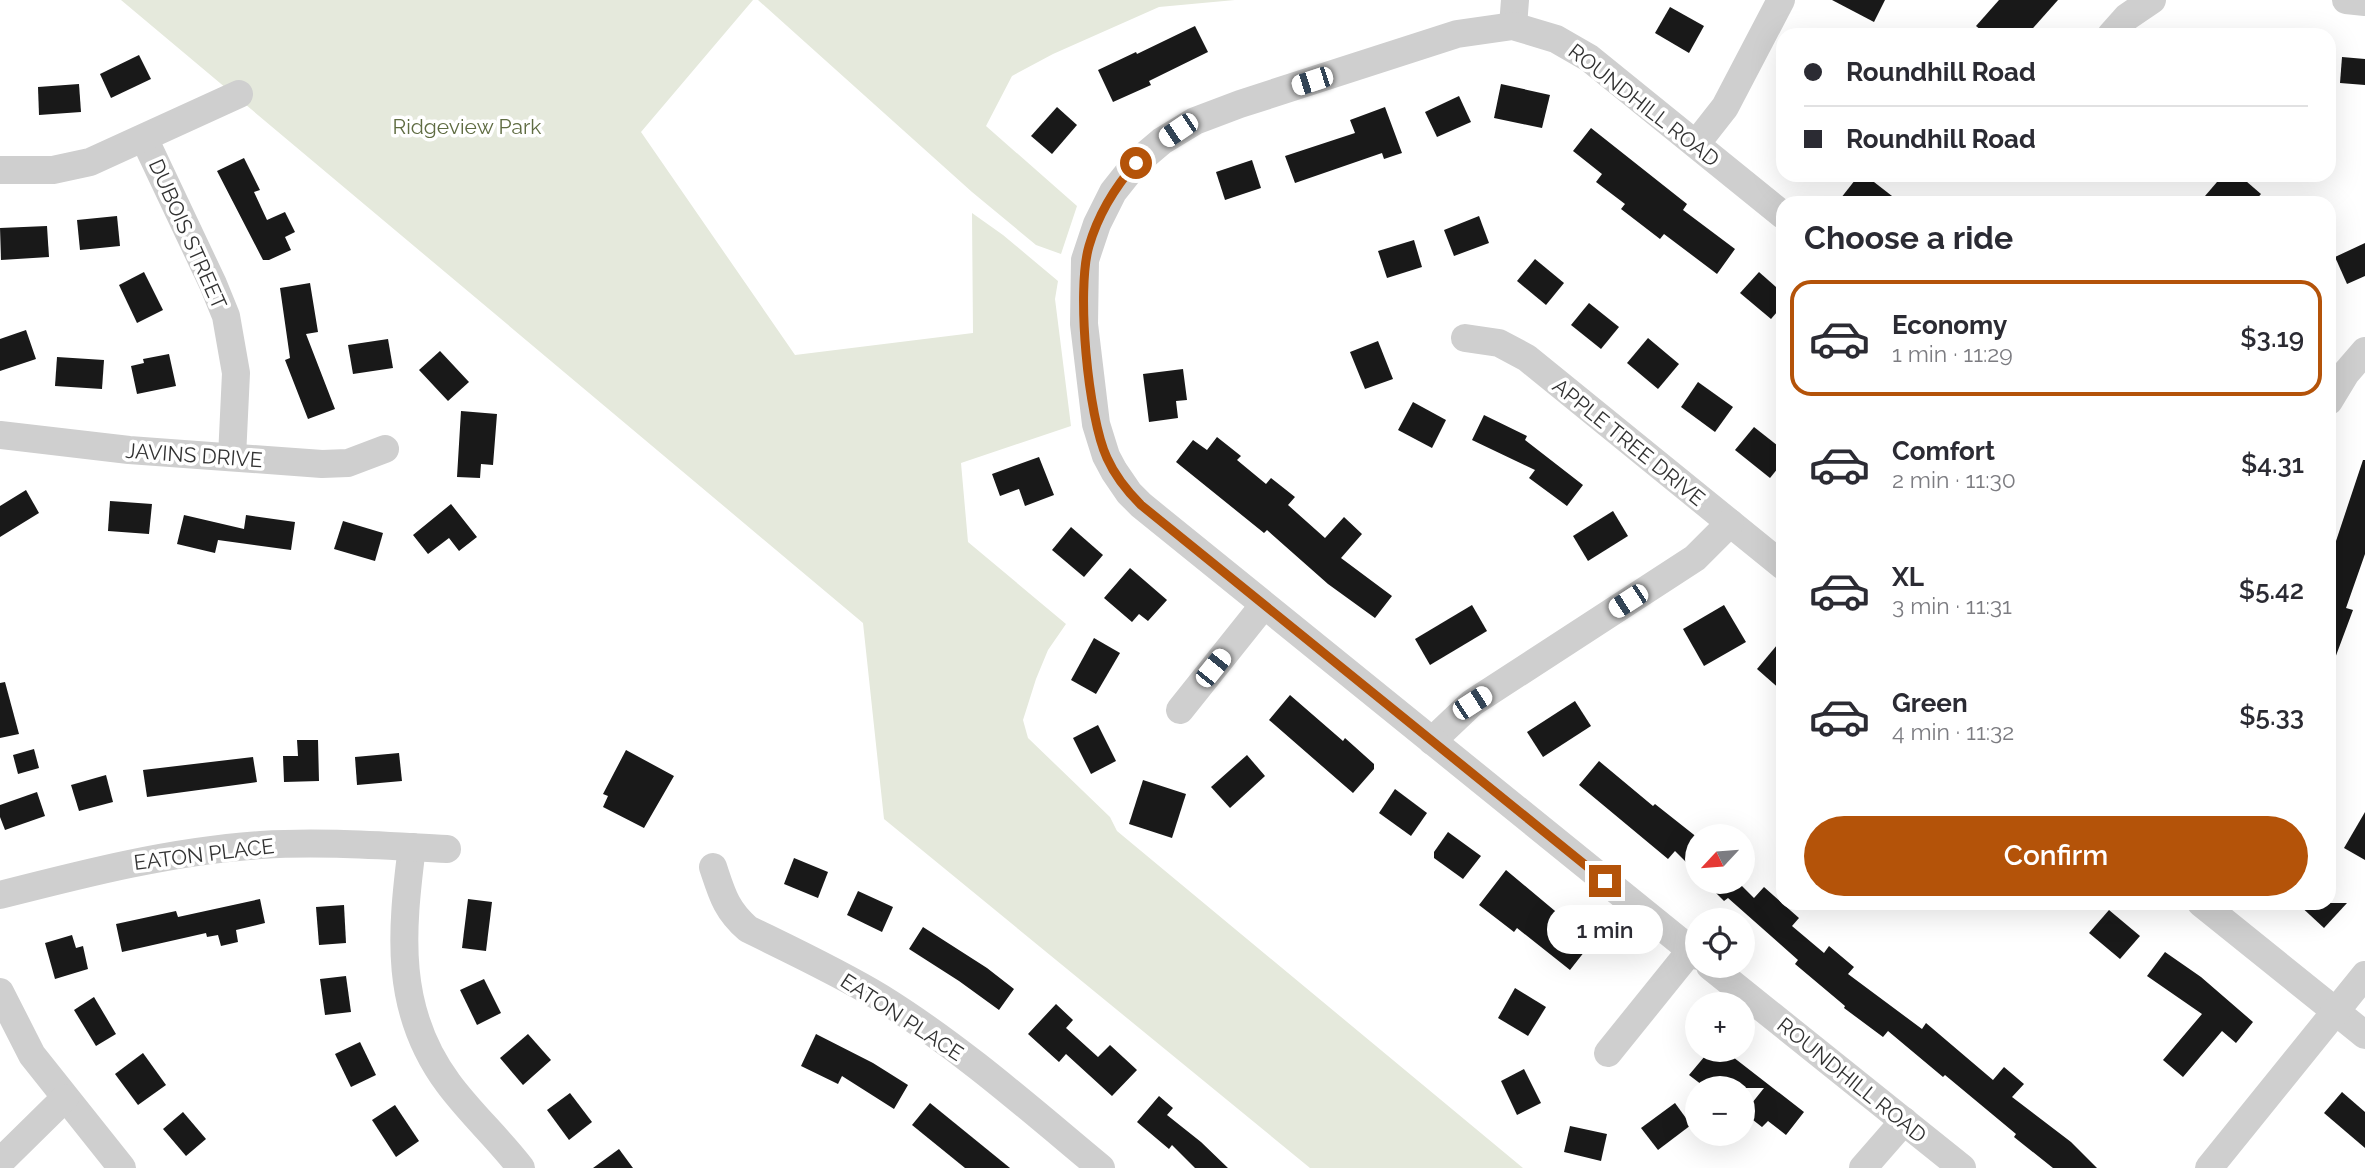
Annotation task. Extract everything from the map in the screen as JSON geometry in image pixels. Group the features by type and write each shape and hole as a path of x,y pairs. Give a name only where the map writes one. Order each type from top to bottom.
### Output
{"street":[{"path":"1696,144 1726,107 1781,0"},
{"path":"2117,28 2127,17 2152,0"},
{"path":"2346,0 2365,2"},
{"name":"ROUNDHILL ROAD","path":"1685,945 1263,606 1129,493 1106,456 1096,424 1084,324 1085,260 1097,224 1113,192 1136,163 1161,141 1195,121 1514,13 1573,48 1776,209"},
{"path":"0,170 29,172 74,167 90,162 239,94"},
{"name":"DUBOIS STREET","path":"144,138 226,316 236,373 232,457"},
{"name":"APPLE TREE DRIVE","path":"1465,338 1499,343 1527,358 1776,560"},
{"path":"2336,389 2365,351"},
{"name":"JAVINS DRIVE","path":"0,435 103,448 322,464 348,463 386,449"},
{"path":"1432,741 1472,703 1695,558 1730,523"},
{"path":"1180,710 1263,606"},
{"name":"EATON PLACE","path":"0,895 104,868 200,851 301,843 447,849"},
{"path":"412,847 404,966 416,1026 434,1062 449,1084 521,1168"},
{"name":"EATON PLACE","path":"713,867 724,902 736,919 748,929 848,979 928,1029 1000,1083 1101,1168"},
{"path":"2211,910 2365,1035"},
{"path":"1608,1054 1685,973"},
{"path":"2209,1168 2365,975"},
{"name":"ROUNDHILL ROAD","path":"1726,978 1962,1168"},
{"path":"0,992 32,1055 122,1168"},
{"path":"0,1162 65,1098"},
{"path":"1863,1168 1904,1121"}],"green space":[{"name":"Ridgeview Park","path":"121,0 753,0 641,132 795,355 973,333 972,213 1058,281 1055,299 1071,426 961,463 968,542 1066,624 1048,650 1036,679 1023,720 1028,738 1110,817 1117,831 1523,1168 1310,1168 884,819 863,623"},
{"path":"758,0 1235,0 1159,7 1053,54 1012,76 986,126 1077,206 1061,254 1036,245 972,192"}],"building":[{"path":"1832,0 1885,0 1874,22"},
{"path":"1999,0 2058,0 2033,28 1976,26"},
{"path":"1670,7 1704,26 1689,53 1655,33"},
{"path":"1195,26 1208,52 1149,81 1151,85 1113,102 1098,70"},
{"path":"139,55 151,79 111,98 100,74"},
{"path":"2342,57 2365,59 2365,85 2340,83"},
{"path":"79,84 81,112 39,115 38,87"},
{"path":"1501,84 1550,95 1542,128 1494,118"},
{"path":"1459,96 1471,122 1437,137 1425,112"},
{"path":"1057,107 1077,125 1052,154 1031,136"},
{"path":"1385,107 1402,153 1384,159 1382,153 1295,183 1285,156 1355,133 1350,120"},
{"path":"1591,128 1687,204 1683,210 1735,249 1717,274 1664,234 1660,239 1621,209 1625,204 1596,182 1602,174 1573,151"},
{"path":"244,158 260,190 254,192 267,220 285,212 295,232 285,237 291,250 269,260 263,260 217,171"},
{"path":"1252,160 1261,188 1225,200 1216,172"},
{"path":"1854,182 1874,182 1892,196 1842,196"},
{"path":"2217,182 2247,182 2261,194 2259,196 2205,196"},
{"path":"117,216 120,246 80,250 77,220"},
{"path":"1479,216 1489,243 1454,256 1444,230"},
{"path":"47,226 49,257 1,260 0,228"},
{"path":"1414,240 1422,267 1387,278 1378,251"},
{"path":"2365,243 2365,276 2347,284 2336,257"},
{"path":"1535,259 1564,283 1546,305 1517,281"},
{"path":"144,272 163,310 137,323 119,285"},
{"path":"1759,272 1776,287 1776,313 1771,319 1740,293"},
{"path":"310,283 318,332 306,334 335,409 308,419 285,360 290,358 280,288"},
{"path":"1589,303 1619,327 1601,349 1571,325"},
{"path":"26,330 36,359 0,371 0,339"},
{"path":"1648,338 1679,364 1658,389 1627,363"},
{"path":"388,339 393,368 353,374 348,345"},
{"path":"1378,341 1393,379 1365,389 1350,352"},
{"path":"440,351 469,382 448,401 419,370"},
{"path":"169,354 176,386 137,394 131,366 144,363 143,359"},
{"path":"57,357 104,360 102,389 55,386"},
{"path":"1183,369 1187,400 1176,401 1178,418 1149,422 1143,374"},
{"path":"1698,382 1733,407 1715,432 1681,407"},
{"path":"1413,402 1446,420 1432,448 1398,430"},
{"path":"461,411 497,414 493,465 481,464 480,478 457,477"},
{"path":"1484,415 1527,436 1525,440 1583,485 1567,506 1529,478 1535,470 1472,440"},
{"path":"1754,427 1776,444 1776,471 1770,478 1735,450"},
{"path":"1217,437 1241,456 1237,460 1266,484 1271,478 1295,497 1288,505 1325,538 1344,517 1362,534 1341,558 1392,596 1375,618 1328,584 1267,530 1264,533 1176,462 1193,440 1207,450"},
{"path":"1039,457 1054,495 1025,506 1019,489 1000,496 992,474"},
{"path":"2365,460 2365,554 2346,608 2353,610 2336,656 2336,541"},
{"path":"26,490 39,513 0,537 0,506"},
{"path":"110,501 152,504 149,534 108,531"},
{"path":"451,504 477,537 459,551 449,538 428,554 413,535"},
{"path":"1613,511 1628,536 1588,561 1573,536"},
{"path":"184,515 244,529 246,515 295,522 291,550 218,540 215,553 177,544"},
{"path":"343,521 383,533 375,561 334,549"},
{"path":"1071,527 1103,555 1084,577 1052,550"},
{"path":"1130,568 1167,600 1148,621 1139,614 1132,622 1104,598"},
{"path":"1472,605 1487,631 1430,665 1415,639"},
{"path":"1724,605 1746,642 1704,666 1683,629"},
{"path":"1094,638 1120,653 1096,694 1071,680"},
{"path":"1776,646 1776,686 1757,669"},
{"path":"5,682 19,734 0,738 0,683"},
{"path":"1290,695 1374,764 1374,769 1353,793 1269,720"},
{"path":"1575,701 1591,726 1543,757 1527,732"},
{"path":"1098,725 1116,761 1091,774 1073,738"},
{"path":"297,740 318,740 319,781 284,782 283,756 298,756"},
{"path":"34,749 39,768 18,774 13,755"},
{"path":"626,750 674,776 644,828 603,807 608,796 603,794"},
{"path":"399,753 402,781 357,785 355,757"},
{"path":"1247,755 1265,776 1230,808 1211,787"},
{"path":"253,757 257,782 147,797 143,770"},
{"path":"1599,761 1653,806 1655,804 1685,828 1685,861 1675,851 1668,859 1579,785"},
{"path":"106,775 113,802 79,811 71,785"},
{"path":"1143,780 1186,794 1172,838 1129,824"},
{"path":"1395,789 1427,813 1411,836 1379,813"},
{"path":"37,792 45,816 5,830 0,817 0,805"},
{"path":"2365,812 2365,860 2344,848"},
{"path":"1448,832 1481,856 1463,879 1434,858 1434,852"},
{"path":"794,858 828,872 818,898 784,884"},
{"path":"1506,870 1592,942 1570,970 1517,928 1514,932 1479,905"},
{"path":"1764,887 1776,898 1776,910 1790,910 1799,918 1792,926 1824,953 1829,946 1854,967 1848,974 1922,1029 1926,1023 1993,1080 2004,1067 2024,1084 2012,1097 2071,1142 2097,1168 2053,1168 1945,1075 1943,1077 1888,1031 1883,1037 1844,1008 1845,1006 1795,964 1798,960 1755,922 1755,908 1739,908 1728,898 1724,901 1717,894 1750,894 1754,898"},
{"path":"858,891 893,907 882,932 847,915"},
{"path":"260,899 265,923 236,930 238,942 221,946 218,935 207,937 206,933 122,952 116,924 176,911 178,917"},
{"path":"468,899 492,902 486,951 462,948"},
{"path":"2336,903 2347,903 2324,928 2305,910 2336,910"},
{"path":"344,905 346,943 319,945 316,907"},
{"path":"2109,910 2140,936 2120,959 2089,933"},
{"path":"923,927 987,968 1014,989 999,1010 909,949"},
{"path":"72,935 76,948 83,946 88,969 55,979 45,943"},
{"path":"2165,952 2201,977 2253,1022 2236,1043 2222,1031 2183,1077 2163,1060 2202,1014 2147,976"},
{"path":"346,976 351,1012 325,1015 320,979"},
{"path":"484,979 501,1013 477,1025 460,990"},
{"path":"1515,988 1546,1007 1528,1036 1498,1018"},
{"path":"94,997 116,1034 96,1046 74,1010"},
{"path":"1056,1004 1073,1020 1066,1028 1098,1057 1110,1045 1137,1070 1112,1096 1066,1054 1059,1062 1028,1034"},
{"path":"528,1034 551,1060 523,1085 500,1058"},
{"path":"816,1034 873,1063 908,1085 894,1109 842,1076 838,1084 801,1066"},
{"path":"360,1042 376,1075 351,1087 335,1054"},
{"path":"143,1053 166,1085 138,1105 115,1074"},
{"path":"1700,1062 1739,1062 1804,1112 1786,1135 1768,1121 1762,1127 1755,1122 1755,1099 1764,1088 1755,1088 1755,1076 1689,1075"},
{"path":"1524,1069 1541,1103 1517,1115 1501,1081"},
{"path":"2342,1092 2365,1112 2365,1148 2324,1113"},
{"path":"570,1093 592,1122 569,1140 547,1110"},
{"path":"1159,1096 1173,1108 1167,1115 1228,1168 1195,1168 1172,1145 1169,1149 1137,1122"},
{"path":"930,1103 1010,1168 965,1168 912,1125"},
{"path":"1675,1103 1685,1117 1685,1130 1658,1150 1641,1128"},
{"path":"395,1105 419,1141 396,1157 372,1120"},
{"path":"183,1112 206,1139 186,1156 163,1129"},
{"path":"1570,1126 1607,1134 1601,1161 1564,1152"},
{"path":"619,1149 633,1168 593,1168"}],"route":[{"path":"1136,163 1113,192 1097,224 1085,260 1084,324 1096,424 1106,456 1114,471 1141,505 1605,881"}]}
